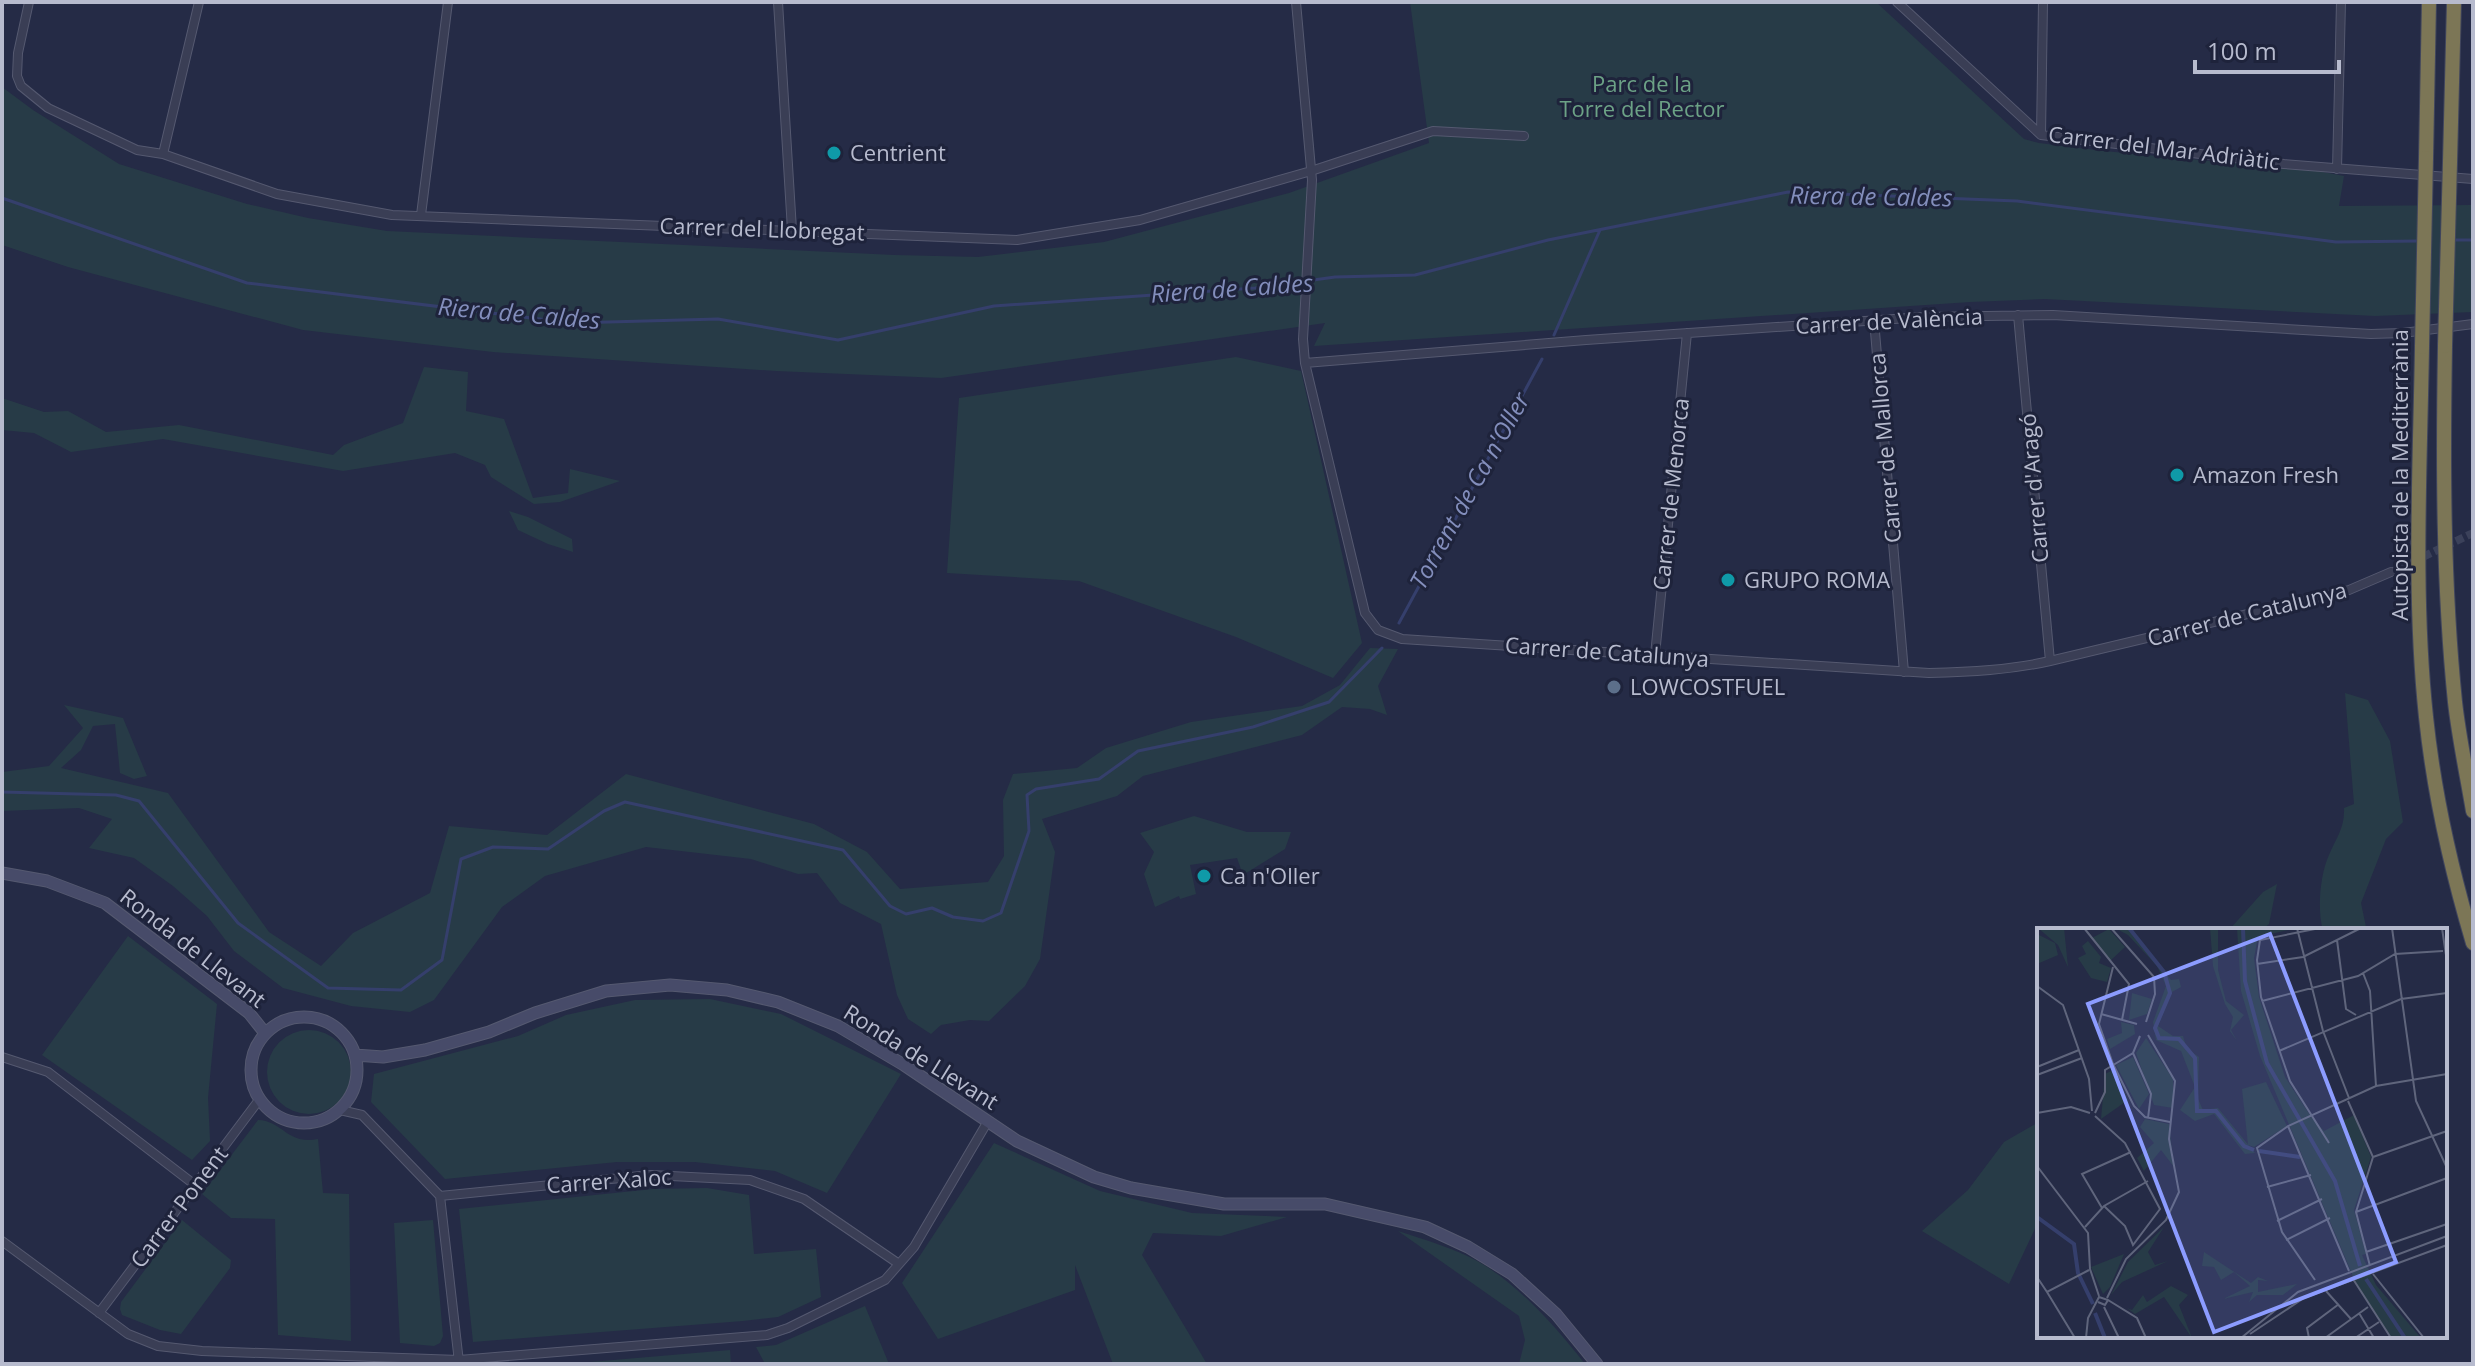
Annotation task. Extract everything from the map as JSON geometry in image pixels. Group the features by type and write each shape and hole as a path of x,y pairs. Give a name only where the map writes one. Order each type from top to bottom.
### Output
{"highway":[{"name":"Autopista de la Mediterrània","path":"2429,2 2419,548 2422,666 2431,762 2446,839 2473,943"},
{"name":"Autopista de la Mediterrània","path":"2454,2 2444,477 2448,611 2456,704 2473,811"}],"main road":[{"name":"Ronda de Llevant","path":"2,873 47,881 105,903 249,1013 265,1033"},
{"name":"Ronda de Llevant","path":"355,1055 383,1057 425,1050 489,1032 535,1013 606,991 670,985 727,990 778,1002 838,1026 904,1065 1017,1141 1094,1177 1131,1188 1224,1204 1325,1204 1425,1227 1468,1247 1512,1274 1556,1314 1597,1364"},
{"path":"311,1016 328,1022 349,1040 355,1055 358,1073 351,1095 340,1110 314,1123 300,1124 272,1114 259,1100 252,1084 250,1065 254,1048 273,1026 290,1018 311,1016"}],"street":[{"name":"Carrer del Llobregat","path":"29,2 18,53 17,76 21,86 48,108 137,150 163,154 277,194 392,215 1017,240 1140,220 1311,171 1433,131 1524,136"},
{"path":"163,154 199,2"},
{"path":"421,215 448,2"},
{"path":"778,2 792,230"},
{"name":"Carrer de Catalunya","path":"1296,2 1311,171 1303,339 1305,363 1365,613 1378,630 1402,639 1904,672 1991,671 2050,661 2349,590 2391,572"},
{"name":"Carrer del Mar Adriàtic","path":"1897,2 2041,135 2284,164 2473,179"},
{"path":"2041,135 2043,2"},
{"path":"2337,169 2341,2"},
{"name":"Carrer de València","path":"1305,363 1874,320 2018,315 2350,333 2403,333 2473,324"},
{"name":"Carrer d'Aragó","path":"2018,315 2050,661"},
{"name":"Carrer de Mallorca","path":"1874,320 1904,672"},
{"name":"Carrer de Menorca","path":"1655,655 1687,333"},
{"path":"2,1057 48,1072 195,1185"},
{"name":"Carrer Ponent","path":"99,1313 259,1100"},
{"path":"340,1110 362,1115 440,1196 459,1362"},
{"path":"2,1241 128,1334 158,1346 202,1351 459,1362 767,1335 788,1328 885,1280 914,1247 988,1121"},
{"name":"Carrer Xaloc","path":"440,1196 651,1175 750,1180 804,1199 899,1264"}],"green space":[{"name":"Parc de la Torre del Rector","path":"1410,2 1876,2 2024,139 2104,151 2344,176 2339,206 2473,205 2473,312 2375,316 2045,299 1314,346 1325,323 941,378 776,371 493,352 303,330 68,267 2,245 2,87 119,164 247,204 387,231 978,257 1104,242 1289,193 1429,143"},
{"path":"1236,357 1301,371 1362,643 1333,678 1236,637 1079,581 947,573 959,398"},
{"path":"424,367 468,372 466,411 504,419 533,498 568,493 570,469 620,481 560,502 534,504 491,477 485,465 455,453 343,471 163,439 71,452 34,433 2,430 2,398 44,412 68,411 106,432 179,425 333,455 344,445 403,423"},
{"path":"509,511 572,539 573,552 518,530"},
{"path":"1370,648 1398,649 1378,686 1387,715 1370,709 1342,707 1302,735 1143,776 1117,796 1042,819 1055,852 1040,959 1025,986 989,1021 970,1020 941,1025 931,1034 908,1019 897,995 881,924 840,903 817,873 798,874 751,859 646,847 545,876 502,907 434,1000 410,1012 351,1006 283,988 234,951 207,916 173,886 134,858 89,848 112,819 79,808 2,811 2,772 49,766 83,728 64,705 123,718 147,776 134,779 120,773 115,724 93,726 81,750 61,768 168,793 269,932 321,966 353,933 430,893 449,826 547,835 626,774 814,824 867,852 900,889 988,882 1004,856 1003,800 1013,774 1077,768 1106,748 1191,722 1302,706 1340,685"},
{"path":"2345,693 2368,700 2390,741 2403,822 2386,839 2361,903 2367,928 2323,928 2320,903 2326,863 2342,827 2344,808 2354,804"},
{"path":"1194,816 1247,832 1291,832 1285,849 1243,875 1237,858 1190,865 1196,894 1180,899 1179,896 1155,907 1144,874 1154,852 1140,833"},
{"path":"2277,884 2269,924 2264,928 2231,928 2263,892"},
{"path":"128,936 217,1004 208,1098 210,1141 192,1160 42,1055"},
{"path":"710,999 781,1014 901,1074 827,1193 775,1171 695,1162 617,1162 445,1179 371,1102 374,1074 518,1036 566,1015 635,1000"},
{"path":"309,1030 325,1033 339,1042 348,1056 351,1072 348,1088 339,1102 325,1111 309,1114 293,1111 279,1102 270,1088 267,1072 270,1056 279,1042 293,1033"},
{"path":"258,1120 274,1124 299,1139 318,1139 323,1193 349,1194 351,1341 278,1335 275,1219 231,1218 202,1194"},
{"path":"2037,1123 2037,1224 2009,1284 1922,1231 1968,1190 2004,1142"},
{"path":"994,1143 1100,1191 1192,1213 1287,1217 1221,1236 1153,1233 1142,1255 1207,1364 1113,1364 1075,1265 1075,1290 938,1339 902,1283"},
{"path":"707,1188 749,1195 754,1254 816,1249 821,1297 778,1317 473,1342 459,1209 653,1189"},
{"path":"182,1220 231,1260 230,1268 181,1334 160,1330 122,1315 120,1309 121,1302"},
{"path":"433,1220 443,1336 440,1343 434,1346 400,1343 394,1223"},
{"path":"1398,1231 1460,1253 1494,1272 1536,1308 1585,1364 1519,1364 1525,1340 1519,1316"},
{"path":"865,1306 889,1364 765,1364 756,1347 776,1345"},
{"path":"730,1350 731,1364 567,1364"}],"waterway":[{"name":"Riera de Caldes","path":"2,198 247,283 572,323 718,319 838,340 994,306 1255,288 1335,277 1415,275 1548,240 1788,192 2017,201 2336,242 2418,241"},
{"name":"Torrent de Ca n'Oller","path":"1554,335 1600,230"},
{"name":"Riera de Caldes","path":"2454,240 2473,240"},
{"name":"Torrent de Ca n'Oller","path":"1399,623 1542,359"},
{"name":"Torrent de Ca n'Oller","path":"2,792 116,795 139,801 238,923 328,988 401,990 442,960 461,859 493,847 548,849 604,811 625,802 843,850 890,906 906,914 932,908 953,917 983,921 1001,913 1029,831 1027,795 1036,789 1099,779 1138,751 1253,727 1329,702 1382,648"}],"tunnel":[{"path":"2391,572 2473,533"}],"place":[{"name":"Centrient","path":"834,153"},
{"name":"Amazon Fresh","path":"2177,475"},
{"name":"GRUPO ROMA","path":"1728,580"},
{"name":"LOWCOSTFUEL","path":"1614,687"},
{"name":"Ca n'Oller","path":"1204,876"}]}
